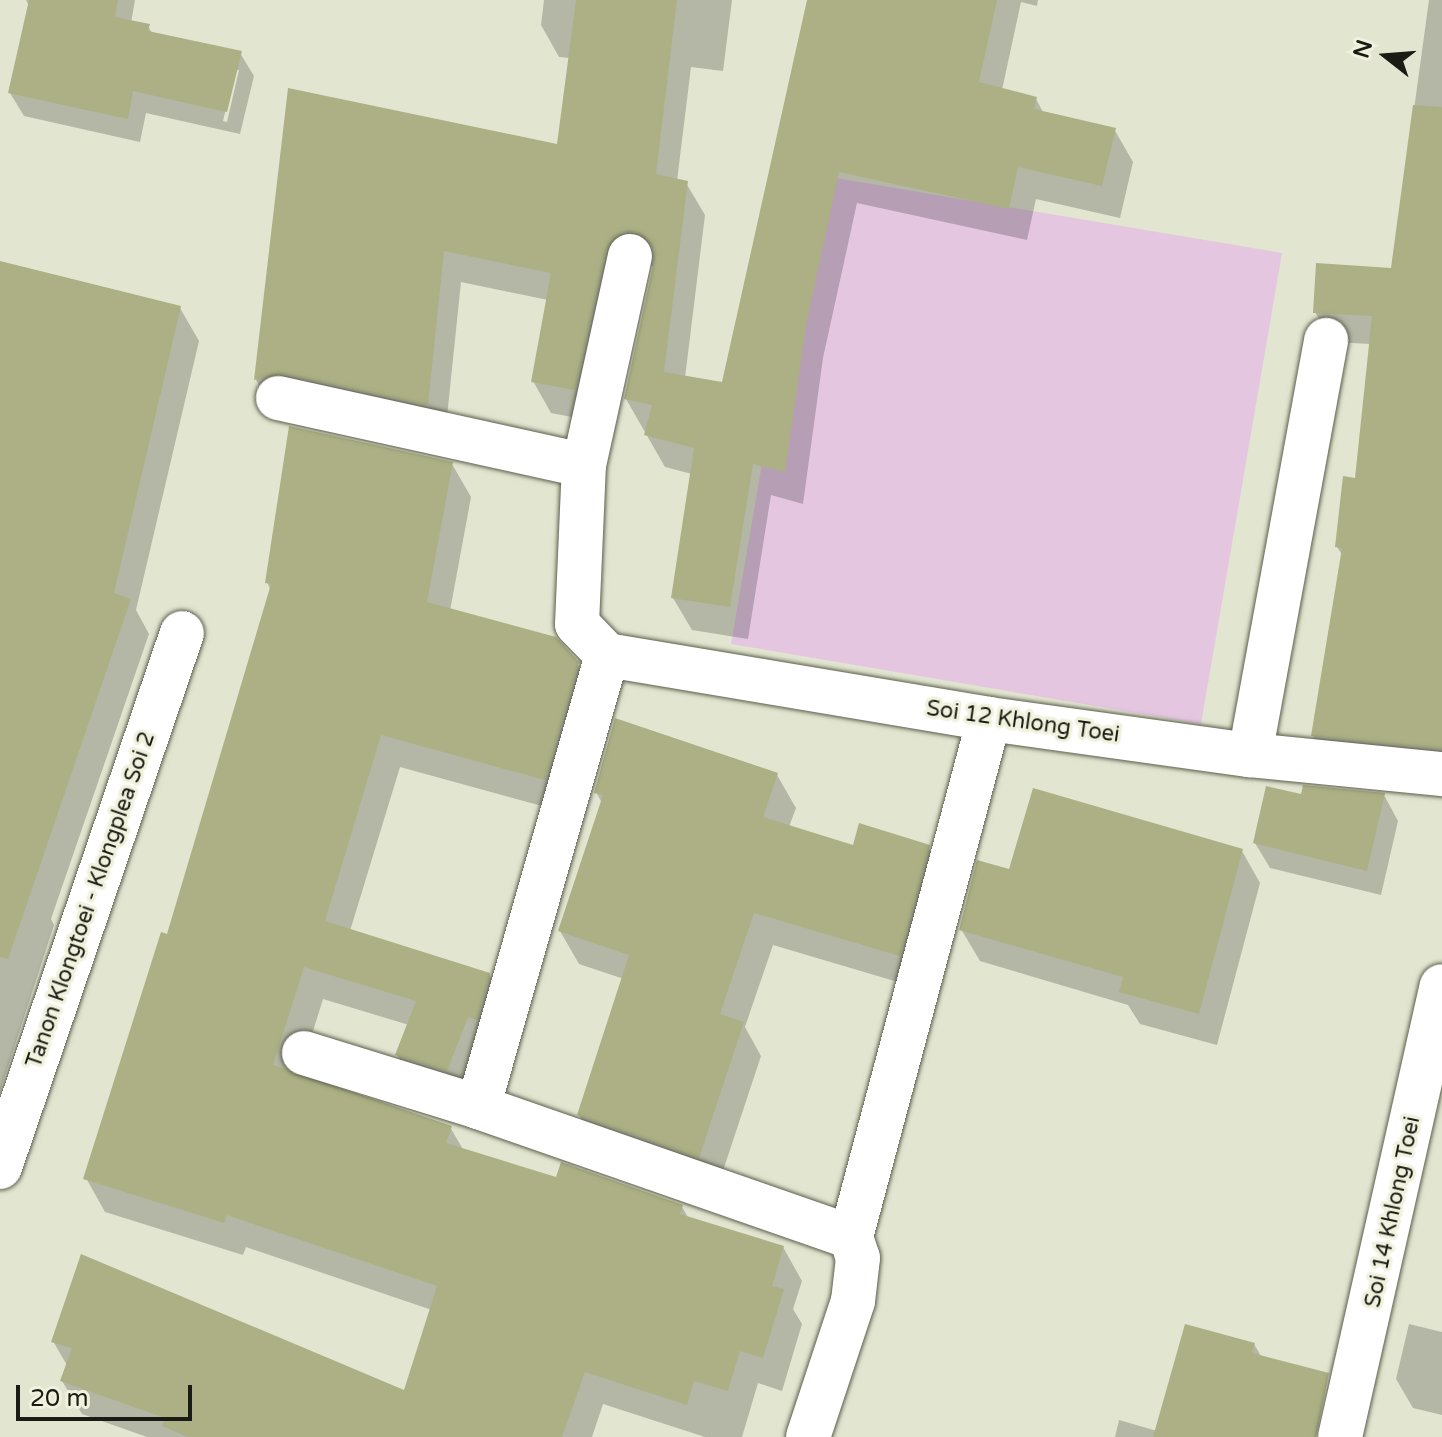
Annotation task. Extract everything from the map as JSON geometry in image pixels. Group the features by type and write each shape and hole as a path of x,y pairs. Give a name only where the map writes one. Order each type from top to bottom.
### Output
{"street":[{"path":"478,1107 607,655 577,624 584,465 630,256"},
{"path":"1250,755 1326,340"},
{"path":"278,398 584,465"},
{"name":"Tanon Klongtoei - Klongplea Soi 2","path":"0,1167 182,633"},
{"name":"Soi 12 Khlong Toei","path":"607,655 989,719 1250,755 1442,774"},
{"path":"808,1437 853,1301 858,1258 851,1237 989,719"},
{"name":"Soi 14 Khlong Toei","path":"1340,1437 1442,986"},
{"path":"304,1053 478,1107 851,1237"}],"shaded area":[{"path":"812,174 1282,253 1201,724 731,644"}],"building":[{"path":"29,0 118,0 115,17 150,24 148,31 242,51 227,112 133,91 128,119 8,93"},
{"path":"576,0 677,0 656,174 688,181 664,372 722,382 807,0 997,0 979,82 1037,97 1034,109 1116,128 1102,186 1018,167 1009,209 839,172 806,325 785,472 753,464 730,607 671,598 694,448 644,435 652,405 624,399 654,261 654,248 636,232 622,232 606,250 575,390 531,382 551,273 444,251 428,405 283,374 254,380 288,88 557,144"},
{"path":"1413,105 1442,107 1442,749 1311,736 1342,548 1335,547 1343,476 1355,478 1372,316 1313,313 1316,263 1391,268"},
{"path":"0,261 181,306 114,593 131,599 8,959 0,957"},
{"path":"289,426 453,462 427,602 556,637 579,662 545,780 381,735 325,921 490,973 477,1020 468,1017 447,1071 395,1055 416,1001 304,967 273,1065 452,1126 446,1143 556,1177 561,1162 683,1205 680,1214 784,1246 772,1286 784,1289 763,1358 740,1351 728,1391 694,1381 687,1405 585,1372 562,1437 188,1437 162,1426 165,1418 60,1381 72,1348 51,1342 81,1254 404,1390 437,1286 227,1215 224,1223 83,1179 161,932 167,934 271,584 265,583"},
{"path":"615,718 778,773 763,817 853,845 859,823 930,845 900,956 754,913 720,1014 744,1022 699,1158 577,1115 629,955 558,931 603,795 594,793"},
{"path":"1303,785 1385,793 1367,871 1253,843 1266,786 1301,794"},
{"path":"1033,788 1243,849 1199,1014 1119,992 1123,977 959,930 977,860 1009,869"},
{"path":"1185,1324 1255,1343 1252,1353 1329,1373 1316,1437 1153,1437"}]}
